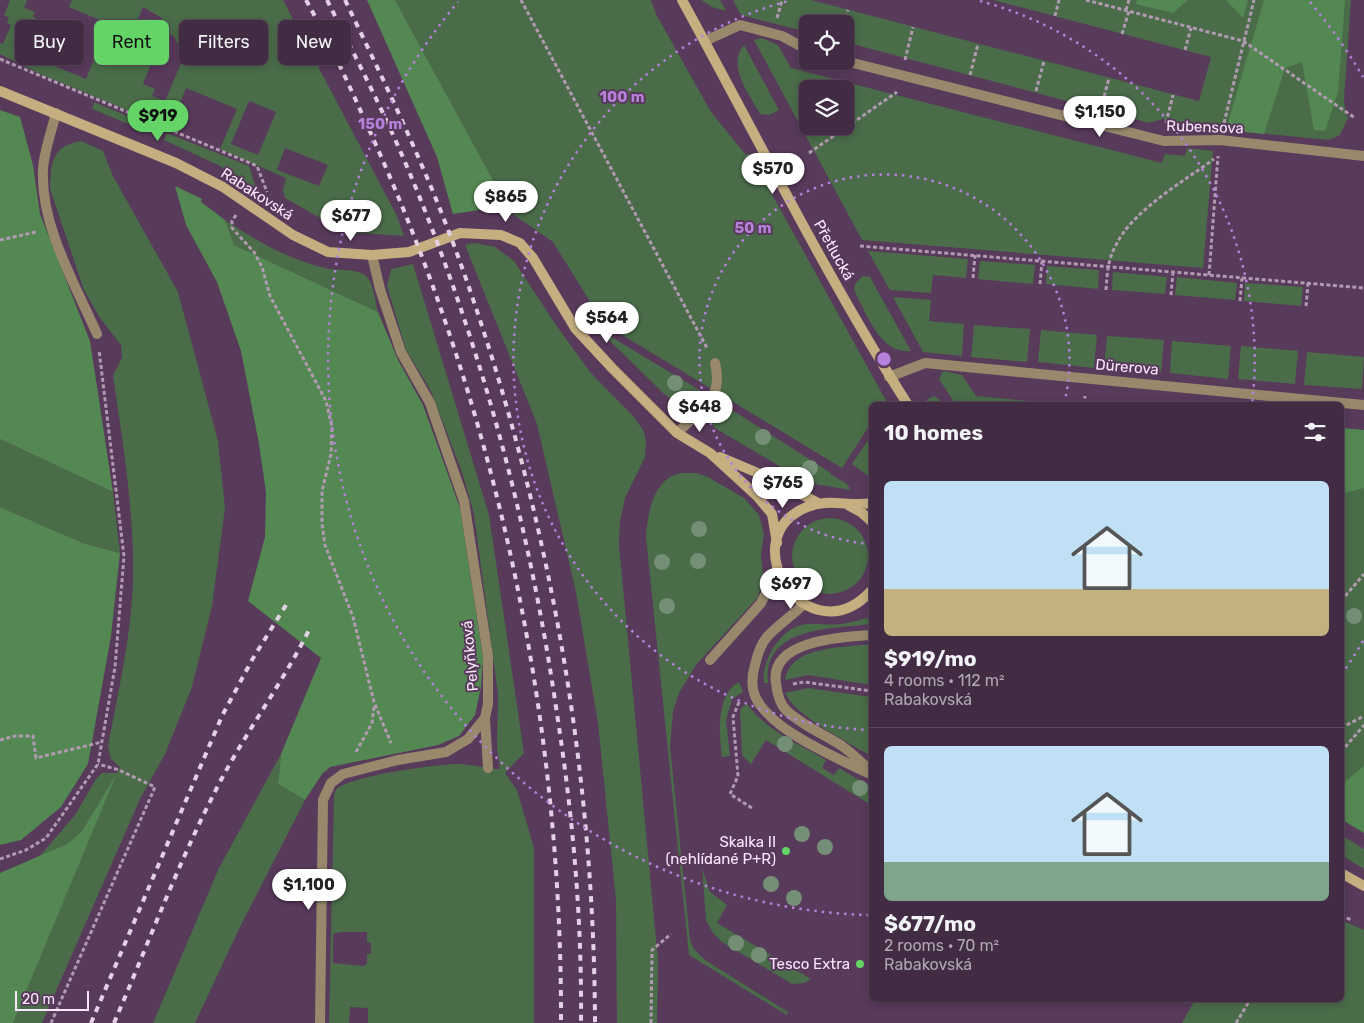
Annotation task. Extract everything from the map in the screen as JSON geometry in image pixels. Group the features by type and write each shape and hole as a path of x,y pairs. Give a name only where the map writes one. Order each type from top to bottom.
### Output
{"main road":[{"name":"Přetlucká","path":"682,0 846,305 888,377 906,402"},
{"name":"Rabakovská","path":"0,91 176,163 223,187 293,235 328,252 372,255 409,252 460,233 501,235 520,243 533,258 576,328 677,433 710,453 772,479 818,503"},
{"name":"Rabakovská","path":"710,453 744,482 772,514 777,543"},
{"path":"837,502 855,508 869,519"},
{"path":"869,503 818,503 804,508 791,518 780,534 777,543 776,560 777,571 786,588 804,604 819,609 836,610 860,601 869,592"},
{"path":"860,601 869,602"},
{"path":"1344,875 1364,886"}],"street":[{"path":"705,41 740,25 782,36 799,45"},
{"name":"Rubensova","path":"854,63 1164,141 1220,140 1364,156"},
{"path":"56,113 43,168 48,216 97,334"},
{"name":"Pelyňková","path":"372,255 380,289 401,352 430,403 464,501 488,656 489,692 485,718 488,768"},
{"path":"677,433 715,395 719,379 715,362"},
{"name":"Dürerova","path":"888,377 925,363 1333,402"},
{"name":"Dürerova","path":"1344,403 1364,405"},
{"path":"710,660 761,603 777,571"},
{"path":"804,604 766,638 756,658 752,677 755,695 764,710 789,730 837,758 869,772"},
{"path":"869,635 802,645 789,653 779,665 775,677 780,701 785,709 800,722 843,747 869,771"},
{"path":"320,1023 323,800 331,783 343,774 398,760 446,752 468,739 485,718"}],"path":[{"path":"522,0 715,362"},
{"path":"780,5 782,0"},
{"path":"1055,16 1059,0"},
{"path":"1086,0 1243,41 1355,118"},
{"path":"1122,34 1128,0"},
{"path":"847,15 848,10"},
{"path":"910,39 913,27"},
{"path":"1185,50 1191,28"},
{"path":"975,55 978,44"},
{"path":"0,59 256,166 267,192"},
{"path":"1041,73 1044,61"},
{"path":"1106,90 1109,78"},
{"path":"810,154 916,79"},
{"path":"1170,107 1173,95"},
{"path":"1106,290 1108,266 1116,244 1141,212 1218,155"},
{"path":"245,202 232,221 232,228 254,252 262,267 270,296 326,401 332,427 331,454 322,491 324,546 353,617 374,702 398,760"},
{"path":"0,240 52,229"},
{"path":"860,246 1364,288"},
{"path":"973,278 975,256"},
{"path":"1040,284 1042,261"},
{"path":"1170,295 1173,272"},
{"path":"1240,301 1242,278"},
{"path":"1306,306 1308,283"},
{"path":"0,859 26,850 46,838 98,764 117,653 124,556 97,334"},
{"path":"1344,597 1364,574"},
{"path":"786,686 804,682 869,691"},
{"path":"744,698 735,706 733,717 738,776 730,794 752,808"},
{"path":"343,774 369,732 374,715 374,702"},
{"path":"1344,726 1364,716"},
{"path":"1344,748 1364,725"},
{"path":"0,740 15,736 33,736 36,758 102,742"},
{"path":"51,1023 155,787 119,770 98,764"},
{"path":"1344,916 1351,920"},
{"path":"651,1023 652,950 671,934"},
{"path":"1236,1023 1249,1002"}],"green space":[{"path":"10,0 27,0 24,8 35,12 33,17 40,20 15,20 15,62 0,54 0,43 3,44 11,25 7,23 9,17 4,16"},
{"path":"72,0 283,0 294,20 278,20 278,65 317,65 397,216 404,236 345,232 285,198 283,190 286,178 220,149 237,109 186,88 170,128 22,65 52,65 86,79 94,60 94,65 151,65 143,84 155,89 152,96 165,101 180,65 268,65 268,20 179,20 179,44 174,36 169,34 169,20 161,20 162,18 143,7 137,20 100,20 69,7","holes":["249,101 276,112 258,155 231,144","285,148 328,165 319,186 277,170"]},
{"path":"367,0 395,0 511,213 492,208 453,214 437,157"},
{"path":"395,0 651,0 656,14 711,112 746,155 749,153 887,402 869,402 869,426 842,468 614,330 599,316 553,242 511,213"},
{"path":"701,0 720,0 726,11 712,7"},
{"path":"733,0 811,0 1199,101 1211,57 993,0 1351,0 1344,99 1346,116 1349,116 1340,135 1329,140 1204,128 1163,119 1149,123 854,44 854,15 799,15 799,30 741,15"},
{"path":"1137,0 1188,0 1173,13 1136,4"},
{"path":"1226,0 1248,0 1243,18"},
{"path":"1264,0 1345,0 1338,92 1325,131 1314,130 1302,62 1285,68 1264,134 1226,130"},
{"path":"762,38 778,45 791,68 838,80 799,80 799,123 754,40"},
{"path":"744,45 779,110 769,115 760,114 741,80 738,62 739,53"},
{"path":"854,84 1162,163 1165,154 1185,156 1187,148 1213,151 1203,268 862,240 805,135 854,135"},
{"path":"94,102 151,126 148,132 92,109"},
{"path":"0,110 20,117 33,165 40,214 90,341 113,492 0,439"},
{"path":"167,133 249,166 256,188 218,165 164,140"},
{"path":"81,141 103,151 113,176 178,292 218,441 225,508 212,606 192,687 165,754 140,799 42,1023 13,1023 115,777 82,831 67,844 39,857 75,815 96,779 102,773 117,773 120,767 111,759 108,747 127,641 133,577 130,501 113,376 122,357 121,345 100,318 84,290 50,189 51,171 55,157 64,147"},
{"path":"175,186 202,199 201,202 225,220 234,245 378,312 398,360 423,405 460,508 483,658 481,687 475,715 459,736 438,745 330,767 322,774 305,800 278,784 281,754 321,658 248,601 265,537 266,492 259,444 241,351 217,282 186,225"},
{"path":"225,220 261,242 298,260 325,268 362,273 371,283 378,312 234,245"},
{"path":"475,243 495,247 514,261 556,325 590,372 635,418 644,432 646,442 645,457 625,498 620,521 619,544 658,961 657,1023 617,1023 616,900 598,723 576,592 537,424 465,245"},
{"path":"868,251 968,259 966,278 933,275 931,293 890,290"},
{"path":"980,261 1035,265 1033,284 978,279"},
{"path":"413,264 489,515 524,753 505,773 517,790 534,848 534,1023 368,1023 368,1008 350,1007 349,1023 329,1023 334,795 336,789 359,779 430,766 457,764 500,769 497,747 498,694 474,514 462,472 430,389 406,350 387,286 391,269","holes":["341,932 367,932 367,942 371,943 371,954 367,954 367,964 364,966 333,963 333,934"]},
{"path":"1047,266 1099,270 1098,289 1046,284"},
{"path":"1113,272 1167,277 1165,294 1112,290"},
{"path":"863,276 870,277 911,351 900,350 891,346 875,330 854,290 855,284"},
{"path":"1177,277 1237,283 1235,300 1175,295"},
{"path":"1245,283 1303,287 1301,306 1244,301"},
{"path":"893,297 931,300 929,321 964,324 962,356 923,352"},
{"path":"974,325 1030,329 1027,362 971,357"},
{"path":"598,329 706,395 695,404 682,407 663,393"},
{"path":"1041,330 1097,335 1094,368 1038,362"},
{"path":"1107,336 1164,340 1161,372 1104,368"},
{"path":"1172,341 1231,346 1228,379 1170,373"},
{"path":"1241,346 1298,351 1295,384 1238,379"},
{"path":"1307,352 1364,357 1362,389 1304,385"},
{"path":"943,371 962,375 976,396 1041,402 954,402 939,379"},
{"path":"934,396 941,402 927,402 926,400"},
{"path":"721,403 846,483 851,490 808,483 715,428 711,418"},
{"path":"1344,428 1364,430 1364,833 1344,821"},
{"path":"1344,428 1364,430 1364,488 1344,493"},
{"path":"0,439 113,492 120,553 83,543 0,507"},
{"path":"869,439 869,477 852,464"},
{"path":"681,473 696,473 708,477 744,498 759,515 764,534 761,553 763,577 758,597 696,665 679,693 673,711 670,747 690,940 694,949 705,960 788,1012 787,1015 689,955 646,537 648,517 658,489 672,476"},
{"path":"0,507 83,543 120,553 111,636 88,764 61,807 21,840 0,845"},
{"path":"823,518 837,518 851,524 862,535 868,549 865,571 857,583 837,594 823,594 809,588 798,577 792,563 792,549 798,535 809,524"},
{"path":"869,618 869,624 820,630 803,634 788,641 776,650 769,664 768,683 764,683 765,667 772,650 784,635 791,630 803,625 848,623"},
{"path":"869,644 869,685 808,675 785,680 789,669 797,660 807,654 833,648"},
{"path":"739,682 743,692 732,699 726,720 730,756 722,757 720,727 723,705 726,696"},
{"path":"808,688 869,697 869,755 836,736 799,711 785,693"},
{"path":"747,704 773,729 826,760 822,768 834,775 839,768 869,786 869,804 766,740 751,764 742,755 740,709"},
{"path":"281,754 278,784 305,800 240,927 195,1023 153,1023 219,868"},
{"path":"1364,766 1364,833 1344,821 1344,783"},
{"path":"117,773 13,1023 0,1023 0,873 67,844 82,831"},
{"path":"1344,837 1364,849 1364,869 1344,857"},
{"path":"702,868 710,892 727,905 717,923 811,979 804,983 792,984 722,942 713,933 706,920"},
{"path":"1344,921 1364,930 1364,1023 1182,1023 1194,1002 1344,1002"}],"railway":[{"path":"306,0 334,53 376,145 419,249 457,355 488,464 515,574 535,685 550,797 558,910 561,1023"},
{"path":"327,0 389,126 434,235 480,369 517,505 533,574 546,644 568,791 578,907 581,1023"},
{"path":"345,0 420,160 447,226 490,351 517,445 560,635 575,731 586,828 592,925 595,1023"},
{"path":"91,1023 222,716 252,660 286,605"},
{"path":"114,1023 178,870 206,810 231,761 309,630"}],"place":[{"name":"Skalka II (nehlídané P+R)","path":"786,851"},
{"name":"Tesco Extra","path":"860,964"}]}
